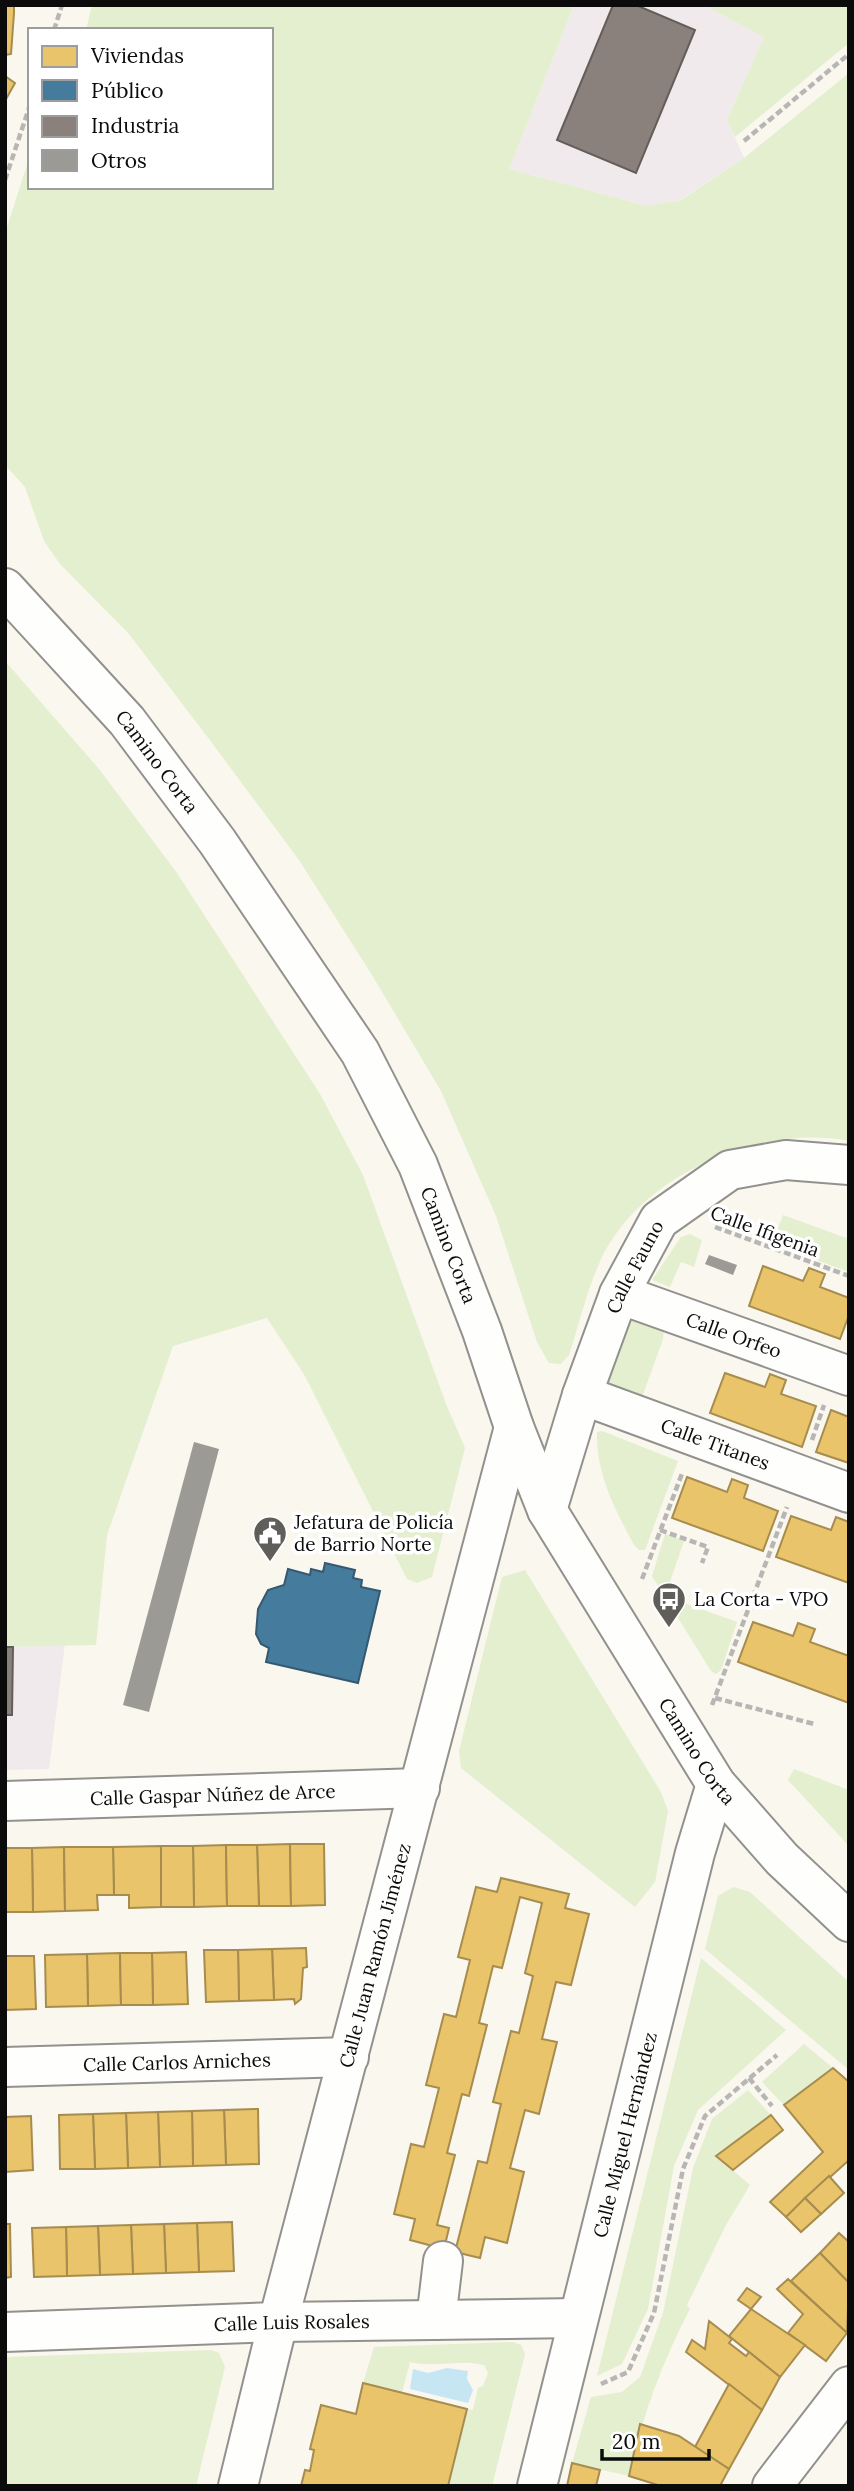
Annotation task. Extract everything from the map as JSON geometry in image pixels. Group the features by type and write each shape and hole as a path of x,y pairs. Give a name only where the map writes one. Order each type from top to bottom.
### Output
{"street":[{"name":"Camino Corta","path":"5,588 127,721 216,841 360,1052 418,1166 547,1510 716,1784 782,1859 849,1922"},
{"name":"Calle Fauno","path":"547,1510 582,1395 619,1294 659,1220 730,1170 786,1160 849,1165"},
{"name":"Calle Orfeo","path":"619,1294 838,1386"},
{"name":"Calle Titanes","path":"582,1395 849,1493"},
{"name":"Calle Juan Ramón Jiménez","path":"238,2486 278,2322 514,1427"},
{"name":"Calle Miguel Hernández","path":"537,2486 695,1853 716,1784"},
{"name":"Calle Gaspar Núñez de Arce","path":"5,1801 420,1788"},
{"name":"Calle Carlos Arniches","path":"5,2067 349,2057"},
{"path":"436,2320 443,2262"},
{"name":"Calle Luis Rosales","path":"5,2332 278,2322 578,2318"},
{"path":"772,2486 849,2386"}],"path":[{"path":"55,28 62,5"},
{"path":"744,141 849,54"},
{"path":"5,180 28,111"},
{"name":"Calle Ifigenia","path":"672,1211 849,1276"},
{"path":"809,1447 838,1386"},
{"path":"642,1579 686,1462"},
{"path":"720,1687 789,1501"},
{"path":"660,1530 708,1547 702,1563"},
{"path":"715,1698 814,1724"},
{"path":"564,2380 592,2388 628,2372 654,2313 683,2169 705,2116 777,2055"},
{"path":"749,2078 772,2106"}],"shaded area":[{"path":"574,5 703,5 764,37 727,120 744,158 680,200 647,206 509,169"},
{"path":"65,1644 49,1769 5,1770 5,1647"}],"green space":[{"path":"92,5 574,5 509,169 647,206 681,200 744,158 849,73 849,1141 814,1138 777,1140 740,1149 704,1163 671,1182 641,1206 617,1233 599,1264 569,1355 561,1364 549,1363 537,1342 496,1216 441,1091 372,975 299,860 209,739 129,634 60,564 44,541 25,487 5,465 5,233 28,162 28,189 273,189 273,28 86,28"},
{"path":"703,5 849,5 849,43 735,137 727,120 764,37"},
{"path":"5,661 99,769 177,873 320,1094 363,1175 446,1404 465,1448 432,1577 417,1583 407,1579 305,1376 267,1318 173,1346 107,1535 96,1645 5,1647"},
{"path":"783,1215 849,1239 849,1272 772,1244"},
{"path":"690,1234 702,1240 694,1267 681,1262 670,1287 652,1280 681,1237"},
{"path":"630,1317 664,1330 663,1339 642,1397 615,1399 606,1381"},
{"path":"602,1431 678,1461 645,1550 639,1550 634,1545 608,1491 598,1447 597,1432"},
{"path":"665,1534 684,1541 665,1596 737,1622 721,1670 716,1674 711,1671 652,1576"},
{"path":"525,1570 661,1792 668,1811 655,1882 635,1907 461,1768 459,1751 502,1577"},
{"path":"794,1769 849,1790 849,1846 788,1780"},
{"path":"733,1887 750,1892 849,1982 849,2070 705,1949 718,1896"},
{"path":"701,1958 786,2030 698,2110 674,2166 648,2309 622,2364 597,2376"},
{"path":"804,2044 833,2068 784,2105 762,2082"},
{"path":"748,2090 771,2115 716,2156 750,2185 726,2225 687,2305 690,2309 654,2390 629,2476 572,2463 591,2397 622,2392 640,2377 663,2313 693,2168 712,2119"},
{"path":"513,2342 521,2345 525,2354 492,2486 448,2486 467,2409 473,2410 478,2388 483,2386 488,2373 484,2365 410,2362 402,2393 363,2383 374,2347"},
{"path":"211,2350 219,2353 225,2367 196,2486 5,2486 5,2357"}],"water":[{"path":"447,2368 468,2371 467,2379 473,2390 468,2403 410,2389 413,2369 428,2373"}],"building: Viviendas":[{"path":"5,5 14,5 14,13 11,54 5,55"},
{"path":"5,76 15,83 5,101"},
{"path":"763,1266 803,1281 809,1268 825,1274 820,1287 849,1298 849,1315 840,1339 749,1306"},
{"path":"725,1373 765,1387 770,1374 786,1380 781,1394 816,1406 802,1447 710,1413"},
{"path":"831,1410 849,1417 849,1463 816,1452"},
{"path":"687,1477 727,1492 732,1479 748,1485 744,1498 778,1511 763,1551 672,1518"},
{"path":"791,1516 831,1530 836,1517 849,1522 849,1583 776,1557"},
{"path":"753,1622 793,1636 798,1623 815,1629 810,1642 849,1656 849,1703 738,1662"},
{"path":"290,1844 291,1906 259,1906 257,1845"},
{"path":"290,1844 324,1844 325,1905 291,1906"},
{"path":"226,1845 227,1906 194,1907 193,1846"},
{"path":"226,1845 257,1845 259,1906 227,1906"},
{"path":"161,1846 193,1846 194,1907 161,1907"},
{"path":"161,1846 161,1907 129,1908 129,1895 114,1895 113,1847"},
{"path":"64,1847 65,1911 33,1912 32,1848"},
{"path":"64,1847 113,1847 114,1895 97,1895 98,1910 65,1911"},
{"path":"5,1848 32,1848 33,1912 5,1912"},
{"path":"501,1878 569,1894 565,1908 589,1914 571,1985 556,1982 542,2039 557,2042 539,2114 525,2110 510,2168 524,2172 507,2243 485,2237 480,2258 455,2252 478,2161 487,2163 501,2104 493,2102 511,2031 519,2033 533,1976 525,1973 542,1903 520,1897 502,1968 493,1966 479,2023 487,2025 469,2096 462,2094 447,2153 455,2155 437,2225 449,2228 444,2249 410,2240 415,2219 394,2214 411,2144 424,2147 439,2088 426,2085 444,2014 456,2017 470,1960 458,1957 476,1887 497,1892"},
{"path":"306,1948 307,1967 303,1968 301,1999 295,2004 294,1999 274,2000 272,1949"},
{"path":"272,1949 274,2000 239,2001 238,1950"},
{"path":"204,1950 238,1950 239,2001 206,2002"},
{"path":"186,1952 188,2004 153,2005 152,1953"},
{"path":"120,1953 121,2005 88,2006 87,1954"},
{"path":"120,1953 152,1953 153,2005 121,2005"},
{"path":"87,1954 88,2006 46,2007 45,1955"},
{"path":"5,1956 34,1956 36,2009 5,2010"},
{"path":"833,2068 849,2082 849,2160 786,2217 770,2202 823,2152 784,2105"},
{"path":"258,2109 259,2164 226,2165 224,2110"},
{"path":"224,2110 226,2165 193,2166 192,2111"},
{"path":"192,2111 193,2166 160,2167 158,2112"},
{"path":"158,2112 160,2167 128,2168 126,2113"},
{"path":"126,2113 128,2168 95,2169 93,2114"},
{"path":"93,2114 95,2169 60,2169 59,2115"},
{"path":"771,2115 783,2130 733,2170 716,2156"},
{"path":"31,2116 33,2170 5,2172 5,2117"},
{"path":"829,2176 844,2193 821,2214 805,2198"},
{"path":"805,2198 821,2214 801,2232 786,2217"},
{"path":"232,2222 234,2271 199,2272 197,2223"},
{"path":"197,2223 199,2272 166,2273 164,2224"},
{"path":"5,2224 10,2224 11,2277 5,2278"},
{"path":"164,2224 166,2273 133,2274 131,2225"},
{"path":"131,2225 133,2274 100,2275 98,2226"},
{"path":"98,2226 100,2275 67,2276 66,2227"},
{"path":"66,2227 67,2276 34,2277 32,2228"},
{"path":"839,2233 849,2242 849,2283 820,2253"},
{"path":"820,2253 849,2283 847,2333 791,2281"},
{"path":"788,2279 847,2333 826,2361 788,2333 803,2314 777,2289"},
{"path":"747,2288 761,2297 751,2309 738,2300"},
{"path":"751,2309 805,2345 780,2377 729,2336"},
{"path":"709,2321 732,2339 729,2343 746,2356 749,2352 780,2377 762,2410 686,2352 692,2340 705,2349"},
{"path":"363,2383 467,2409 448,2486 301,2486 305,2470 310,2471 314,2450 310,2449 321,2405 356,2414"},
{"path":"729,2384 762,2410 729,2469 695,2447"},
{"path":"640,2424 679,2436 729,2469 720,2486 661,2486 629,2476"},
{"path":"572,2463 600,2470 596,2486 567,2486"}],"building: Público":[{"path":"325,1563 355,1570 353,1578 362,1580 361,1587 380,1591 358,1683 266,1662 269,1648 261,1644 256,1634 258,1609 268,1590 284,1585 288,1569 310,1575 311,1569 323,1572"}],"building: Industria":[{"path":"613,5 636,5 695,30 636,173 557,140"},
{"path":"5,1647 13,1647 12,1715 5,1715"}],"building: Otros":[{"path":"709,1255 737,1265 733,1275 705,1264"},
{"path":"194,1442 219,1449 149,1712 123,1705"}],"place":[{"name":"Jefatura de Policía de Barrio Norte","path":"270,1563"},
{"name":"La Corta - VPO","path":"669,1629"}]}
